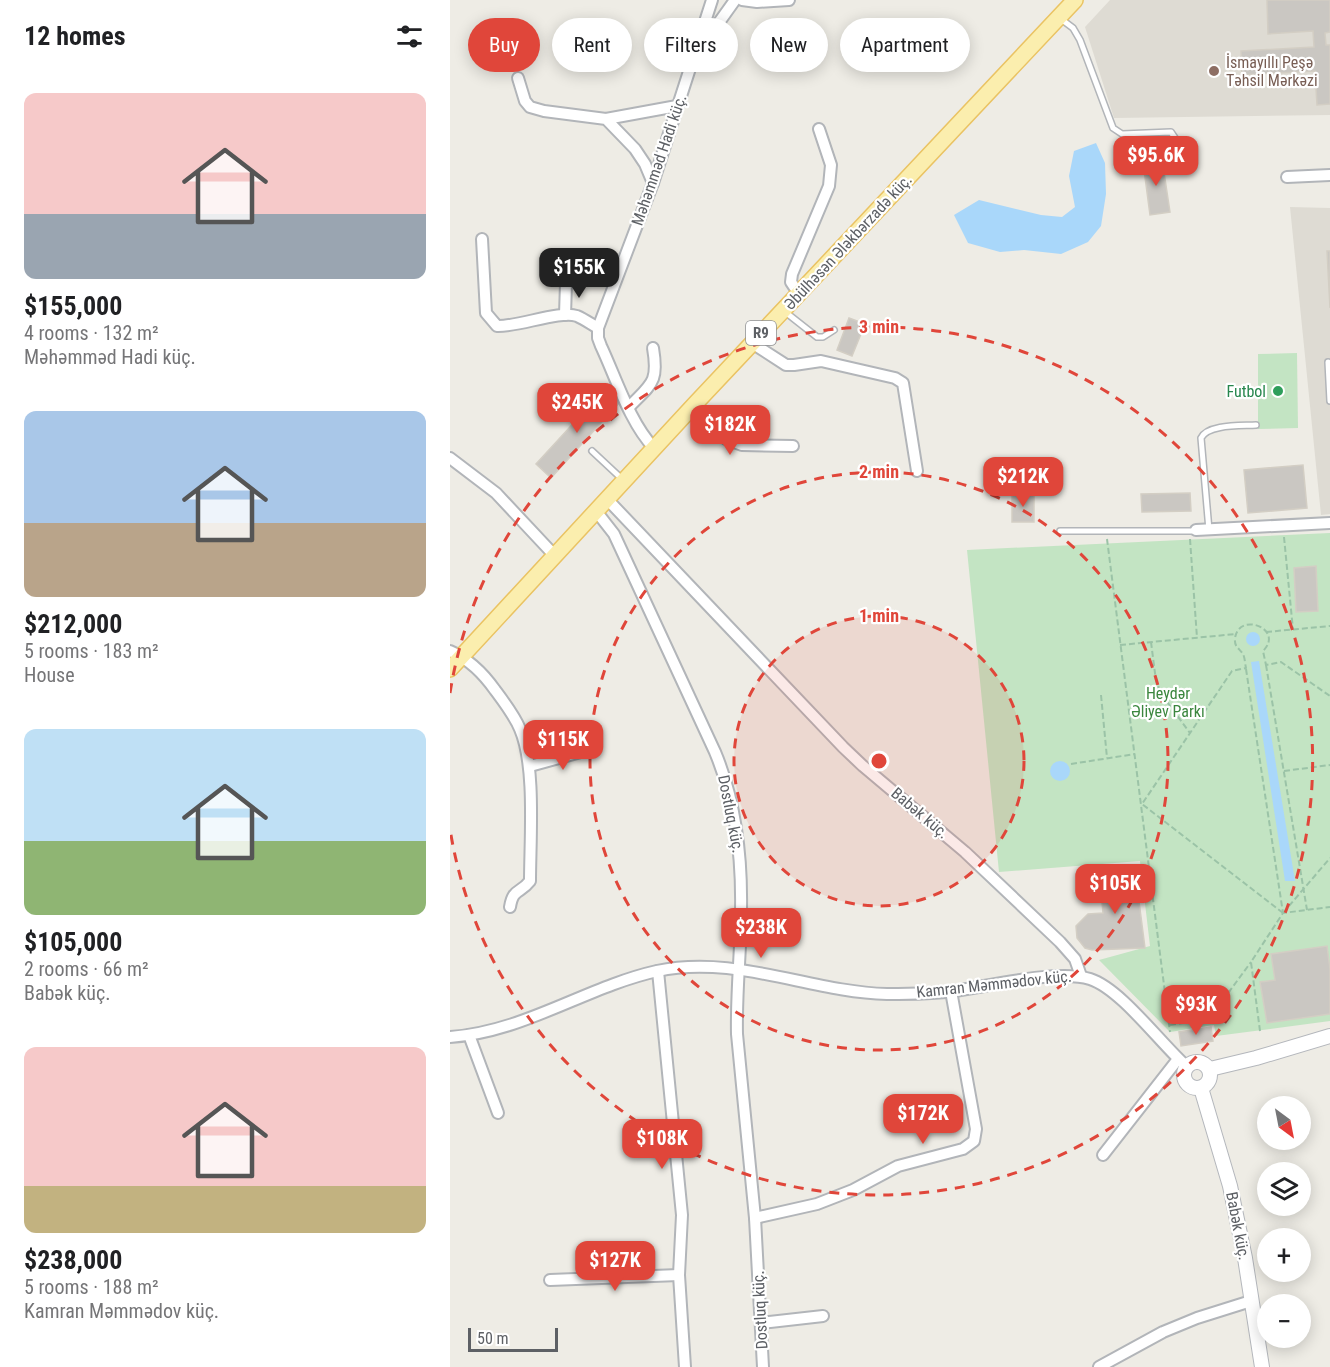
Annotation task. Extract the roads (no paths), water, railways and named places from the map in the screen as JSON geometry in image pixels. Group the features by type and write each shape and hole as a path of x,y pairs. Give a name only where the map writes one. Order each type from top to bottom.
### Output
{"main road":[{"name":"Əbülhəsən Ələkbərzadə küç.","path":"450,669 456,654 555,556 1075,0"}],"street":[{"name":"Məhəmməd Hadi küç.","path":"706,18 712,0"},
{"path":"722,18 735,0"},
{"path":"742,0 757,2 789,0"},
{"name":"Məhəmməd Hadi küç.","path":"598,328 653,183 689,72"},
{"path":"518,78 525,101 530,107 544,111 606,119 677,106"},
{"path":"606,119 635,149 645,164 653,183"},
{"path":"799,294 791,282 792,274 829,186 831,165 819,129"},
{"path":"1287,177 1330,175"},
{"path":"482,239 485,306 490,320 496,326 507,326 576,315 598,328 601,346 629,407 639,428 654,448"},
{"path":"565,315 566,283"},
{"path":"752,343 786,365 820,361 833,362 895,378 903,383 917,471"},
{"path":"629,407 652,383 656,366 653,348"},
{"path":"694,405 726,439 742,445 793,446"},
{"path":"450,458 496,493 555,556"},
{"name":"Babək küç.","path":"607,499 843,747 957,844 1060,942 1075,959 1081,976"},
{"name":"Dostluq küç.","path":"596,511 614,534 716,752 725,776 736,822 740,852 741,909 736,1007 737,1034 755,1218 762,1367"},
{"path":"1193,531 1330,523"},
{"path":"456,654 477,669 506,704 521,729 530,766 530,881 525,888 512,895 510,907"},
{"path":"530,766 588,750"},
{"name":"Kamran Məmmədov küç.","path":"450,1037 469,1035 517,1023 629,978 658,971 694,967 738,970 886,994 951,991 1058,975 1081,976"},
{"path":"658,971 682,1215 680,1275 685,1367"},
{"path":"1081,976 1100,983 1117,995 1182,1063 1188,1085 1201,1088 1211,1077 1210,1069 1199,1061 1182,1063 1103,1155"},
{"path":"755,1218 817,1204 853,1190 898,1166 963,1149 974,1141 976,1129 951,991"},
{"path":"469,1035 498,1113"},
{"path":"1210,1069 1330,1036"},
{"name":"Babək küç.","path":"1201,1088 1230,1186 1262,1367"},
{"path":"632,1144 673,1137"},
{"path":"550,1280 680,1275"},
{"path":"1099,1367 1163,1332 1197,1318 1251,1301"},
{"path":"761,1323 823,1316"}],"lane":[{"path":"1059,18 1073,28 1080,40 1113,128 1122,134 1172,132 1181,155"},
{"path":"783,310 818,337 824,337 834,330"},
{"path":"1328,362 1330,401"},
{"path":"1209,530 1201,438 1204,432 1212,429 1256,425"},
{"path":"592,452 624,481"},
{"path":"1060,531 1193,531"}],"water":[{"path":"1096,143 1105,163 1106,194 1101,226 1088,242 1061,254 1024,250 1000,252 968,243 954,215 979,200 1041,215 1062,217 1075,207 1069,176 1074,151"},
{"path":"1250,632 1256,632 1260,639 1256,646 1250,646 1246,642 1246,636"},
{"path":"1259,661 1295,881 1285,881 1251,662"},
{"path":"1060,761 1067,764 1070,771 1067,778 1060,781 1053,778 1050,771 1053,764"}],"place":[{"name":"İsmayıllı Peşə Təhsil Mərkəzi","path":"1214,71"},
{"name":"Futbol","path":"1278,391"}],"park label":[{"name":"Heydər Əliyev Parkı","path":"1168,702"}]}
